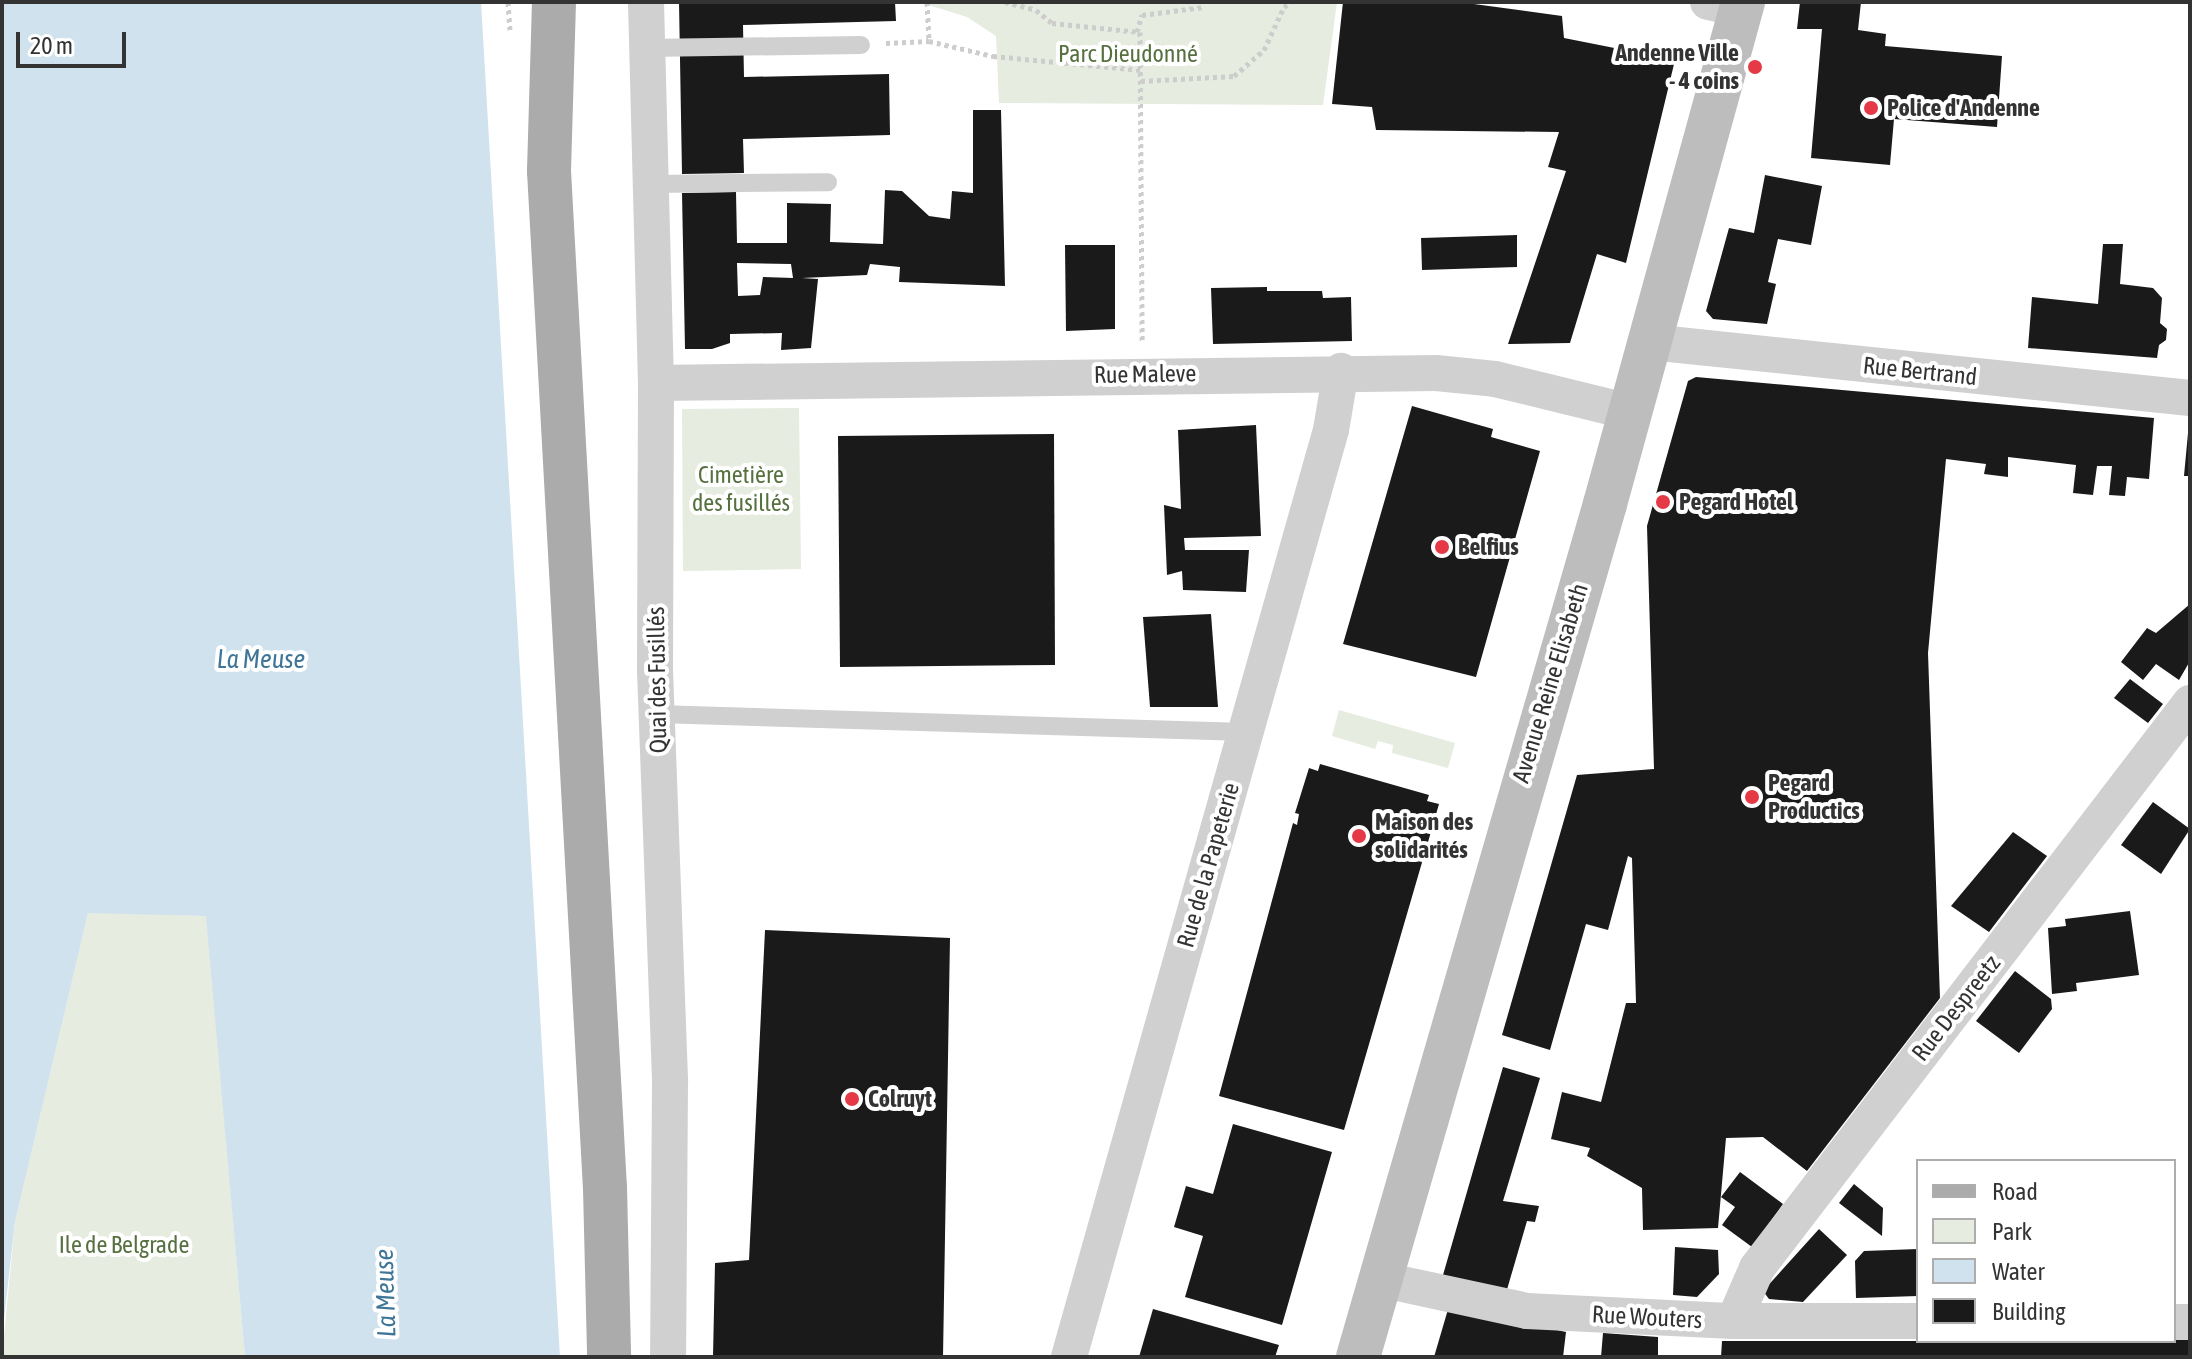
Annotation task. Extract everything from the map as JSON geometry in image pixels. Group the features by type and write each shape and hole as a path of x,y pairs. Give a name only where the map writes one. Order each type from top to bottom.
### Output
{"main road":[{"path":"554,2 549,171 605,1188 609,1357"},
{"name":"Avenue Reine Elisabeth","path":"1358,1357 1650,342 1731,4"}],"street":[{"name":"Quai des Fusillés","path":"646,2 656,383 657,714 670,1083 668,1357"},
{"name":"Rue Bertrand","path":"1650,342 2190,398"},
{"name":"Rue Maleve","path":"656,383 1341,371 1495,379 1630,412"},
{"name":"Rue de la Papeterie","path":"1069,1357 1331,430 1341,371"},
{"name":"Rue Despreetz","path":"1734,1321 1757,1268 2190,703"},
{"name":"Rue Wouters","path":"1379,1279 1527,1311 1734,1321 1916,1321"}],"lane":[{"path":"647,48 861,45"},
{"path":"649,184 828,182"},
{"path":"657,714 1245,732"}],"path":[{"path":"927,2 929,41"},
{"path":"1005,2 1036,10 1052,23 1137,32"},
{"path":"1141,81 1234,76 1264,50 1284,7 1291,2"},
{"path":"1142,375 1141,70 1137,32 1142,15 1203,7"},
{"path":"861,45 929,41 993,56 1141,70"}],"green space":[{"name":"Parc Dieudonné","path":"919,2 1337,2 1323,105 999,103 996,36 967,17"},
{"name":"Cimetière des fusillés","path":"799,408 801,569 683,571 682,409"},
{"path":"1339,710 1455,743 1448,768 1392,753 1393,745 1378,741 1375,749 1332,736"},
{"name":"Ile de Belgrade","path":"88,912 207,916 245,1357 2,1357 15,1222"}],"water":[{"name":"La Meuse","path":"2,2 481,2 560,1357 245,1357 206,916 88,913 15,1222 2,1337"}],"building":[{"path":"679,2 895,2 896,21 743,25 744,77 889,74 890,135 743,139 744,173 682,174"},
{"path":"1343,2 1459,2 1562,16 1564,38 1675,60 1626,263 1597,254 1570,343 1508,344 1566,171 1548,167 1559,132 1376,130 1372,107 1332,104"},
{"path":"1800,2 1861,2 1858,30 1886,34 1885,46 2002,56 1997,127 1894,119 1890,165 1811,158 1822,29 1797,29"},
{"path":"973,110 1001,110 1005,286 899,282 900,267 870,264 867,275 802,278 818,279 811,348 781,350 782,333 730,334 730,343 712,349 685,349 682,193 736,192 737,243 787,243 787,203 831,204 830,242 883,244 885,190 902,191 929,216 950,219 952,191 973,193","holes":["737,263 791,264 793,278 763,277 760,295 738,296"]},
{"path":"1765,175 1822,186 1811,245 1778,239 1768,282 1776,284 1767,324 1713,319 1706,311 1729,228 1754,233"},
{"path":"1517,235 1517,267 1422,270 1421,238"},
{"path":"2103,244 2123,244 2120,284 2153,288 2162,298 2160,323 2167,329 2166,340 2159,345 2157,358 2028,348 2032,297 2098,304"},
{"path":"1065,245 1115,245 1115,329 1066,331"},
{"path":"1267,287 1267,291 1322,291 1323,298 1351,297 1352,341 1213,344 1211,288"},
{"name":"Pegard Productics","path":"1696,377 2154,418 2149,479 2127,477 2125,496 2109,495 2112,466 2097,466 2093,495 2073,493 2076,465 2008,457 2008,477 1984,474 1986,464 1946,459 1928,653 1940,998 1807,1171 1763,1137 1726,1138 1718,1228 1643,1230 1642,1188 1587,1156 1590,1148 1551,1139 1562,1092 1601,1102 1626,1003 1636,1003 1632,858 1628,856 1608,930 1586,924 1550,1050 1502,1035 1577,775 1654,769 1647,526 1688,381"},
{"name":"Belfius","path":"1412,406 1493,429 1491,437 1540,451 1476,677 1343,644"},
{"path":"1256,425 1261,536 1184,538 1185,550 1249,550 1246,592 1183,590 1182,571 1167,575 1164,505 1181,509 1178,430"},
{"path":"2188,433 2190,476 2184,476"},
{"path":"1054,434 1055,665 840,667 838,436"},
{"path":"2190,604 2190,661 2179,680 2156,664 2143,680 2121,662 2147,628 2156,633"},
{"path":"1211,614 1218,707 1150,707 1143,617"},
{"path":"2130,679 2163,704 2148,723 2114,698"},
{"path":"1320,764 1429,795 1427,801 1439,804 1426,849 1422,848 1423,859 1344,1130 1219,1096 1293,823 1297,825 1299,814 1295,813 1309,768 1318,771"},
{"path":"2153,802 2190,829 2161,874 2121,845"},
{"path":"2013,832 2047,856 1989,932 1951,906"},
{"path":"2130,911 2139,975 2076,983 2077,991 2052,994 2048,928 2066,926 2065,919"},
{"name":"Colruyt","path":"765,930 950,938 943,1357 713,1357 715,1263 749,1260"},
{"path":"2015,971 2051,999 2052,1009 2019,1053 1976,1021"},
{"path":"1503,1067 1540,1078 1503,1201 1539,1206 1535,1222 1527,1221 1506,1293 1443,1275"},
{"path":"1233,1124 1332,1152 1282,1325 1185,1297 1203,1236 1174,1227 1186,1186 1213,1194"},
{"path":"1740,1172 1783,1204 1752,1247 1722,1225 1735,1207 1721,1197"},
{"path":"1854,1184 1883,1208 1882,1236 1839,1203"},
{"path":"1819,1229 1847,1255 1803,1302 1769,1299 1763,1291"},
{"path":"1675,1247 1718,1250 1719,1274 1697,1297 1673,1295"},
{"path":"1916,1249 1916,1296 1856,1298 1855,1261 1864,1251"},
{"path":"1449,1306 1566,1332 1563,1357 1434,1357"},
{"path":"1153,1309 1279,1345 1275,1357 1139,1357"},
{"path":"2190,1331 2190,1357 1721,1357 1722,1341 2176,1343 2176,1332"},
{"path":"1603,1333 1658,1337 1658,1357 1601,1357"}],"place":[{"name":"Andenne Ville - 4 coins","path":"1755,67"},
{"name":"Police d'Andenne","path":"1871,108"},
{"name":"Pegard Hotel","path":"1663,502"},
{"name":"Belfius","path":"1442,547"},
{"name":"Pegard Productics","path":"1752,797"},
{"name":"Maison des solidarités","path":"1359,836"},
{"name":"Colruyt","path":"852,1099"}]}
